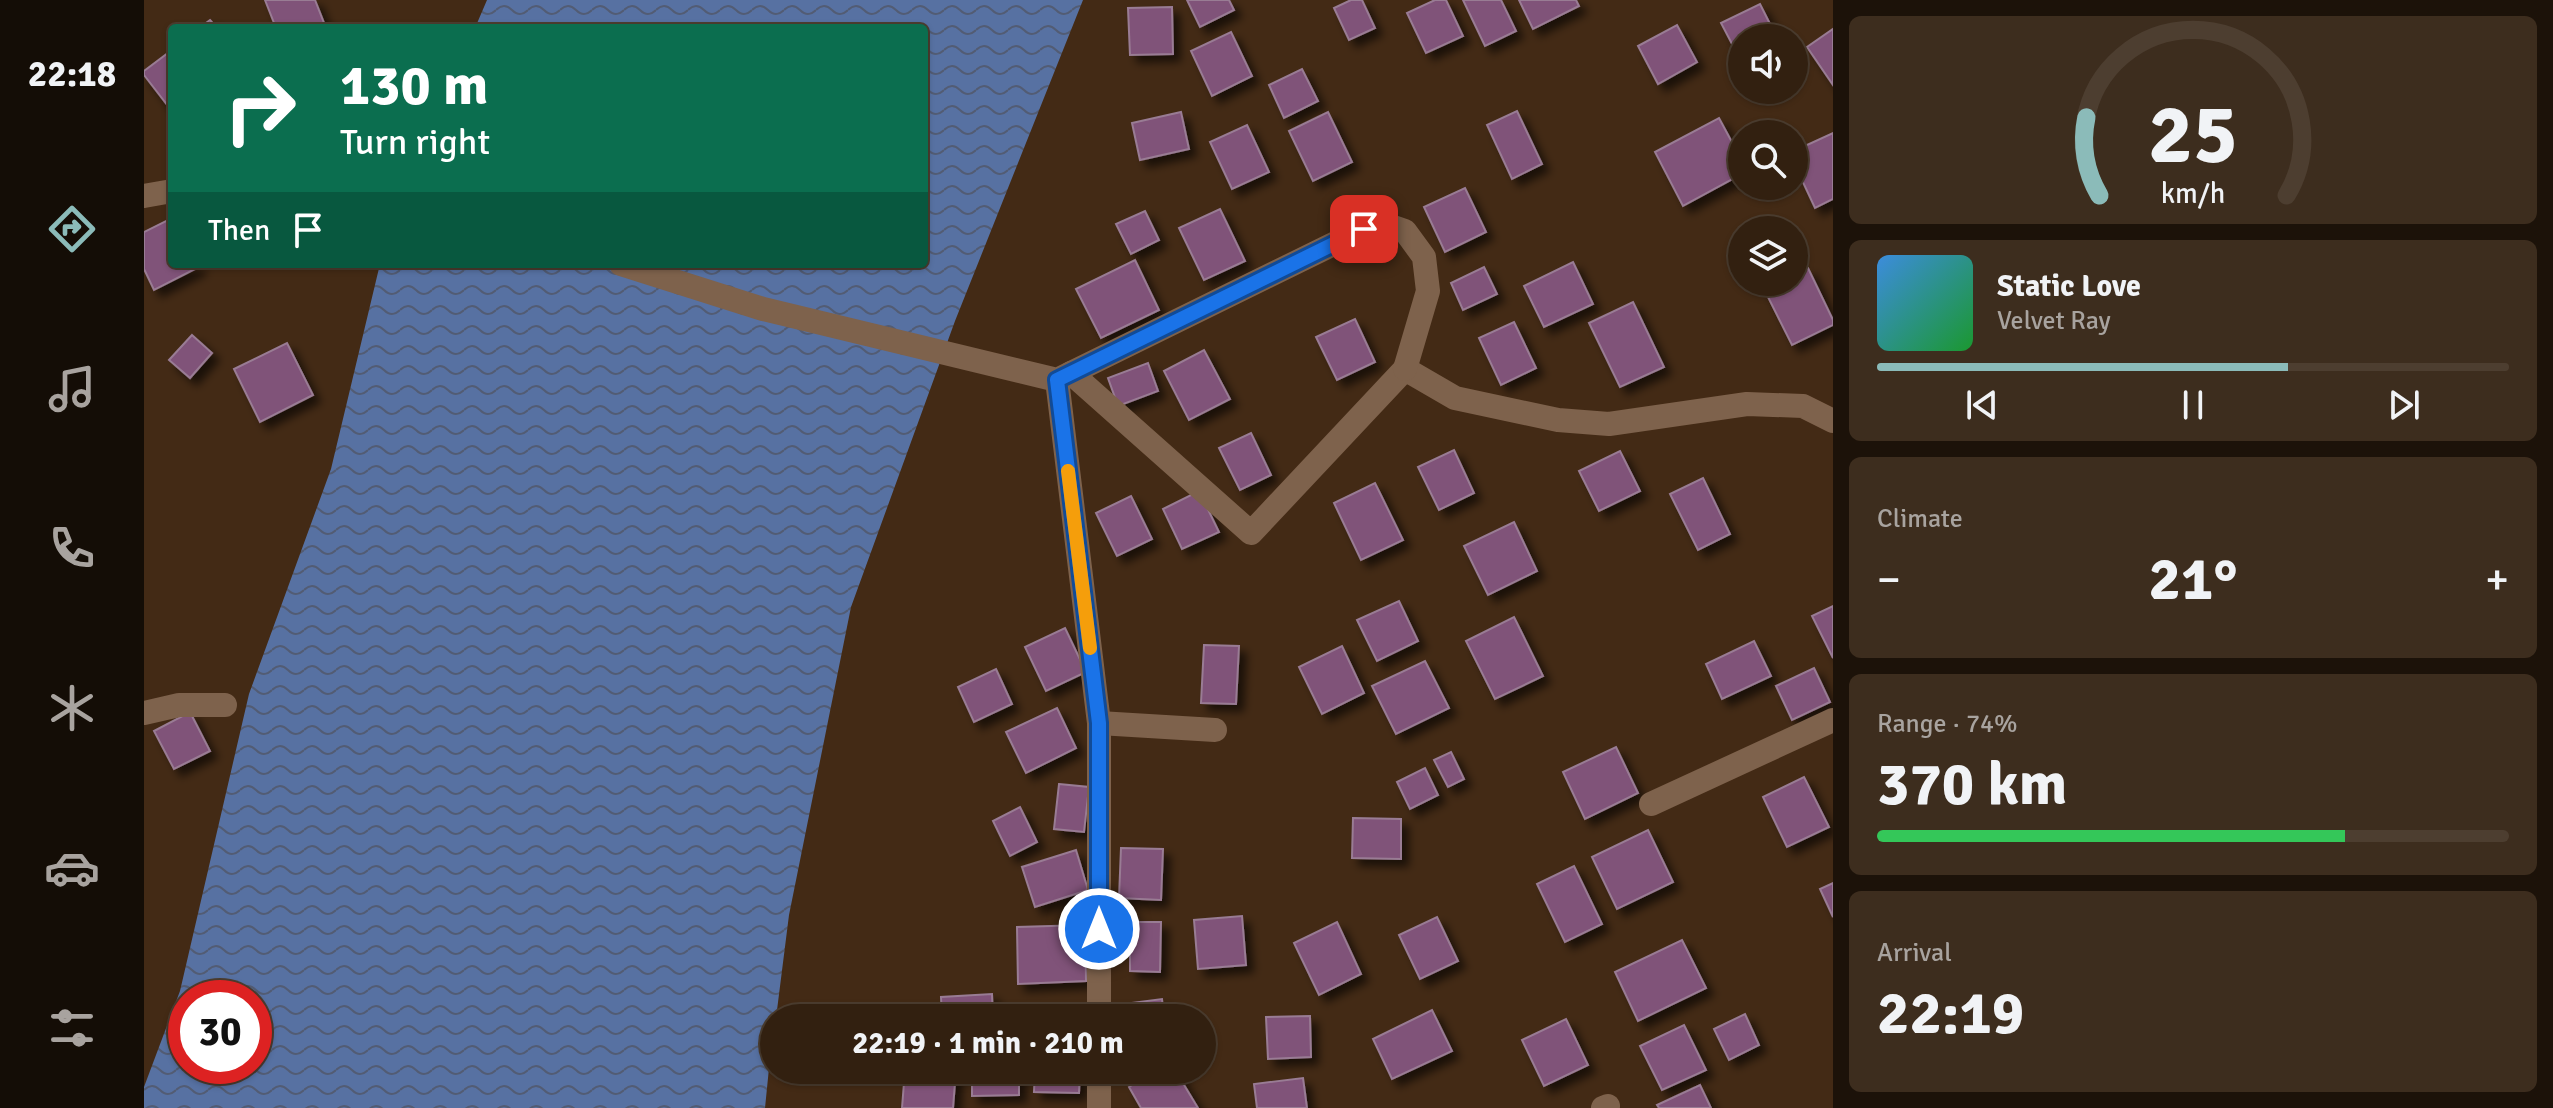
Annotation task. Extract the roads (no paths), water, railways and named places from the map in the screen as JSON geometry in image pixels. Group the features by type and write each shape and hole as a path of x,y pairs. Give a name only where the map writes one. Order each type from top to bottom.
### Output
{"street":[{"path":"144,196 168,192"},
{"path":"634,268 763,309 1064,377 1251,533 1405,369 1428,291 1424,257 1405,231 1382,223 1364,229 1064,377"},
{"path":"1405,369 1455,398 1558,420 1609,424 1747,404 1803,406 1833,421"},
{"path":"1064,377 1099,723 1099,1004"},
{"path":"144,713 179,705 225,705"},
{"path":"1651,804 1833,720"},
{"path":"1099,723 1215,730"},
{"path":"1099,1084 1099,1108"}],"water":[{"path":"487,0 1083,0 955,321 851,607 789,915 778,1004 760,1004 760,1084 767,1084 765,1108 144,1108 144,1087 168,1023 168,1084 272,1084 272,980 183,980 249,694 331,469 379,268 928,268 928,24 477,24"}]}
